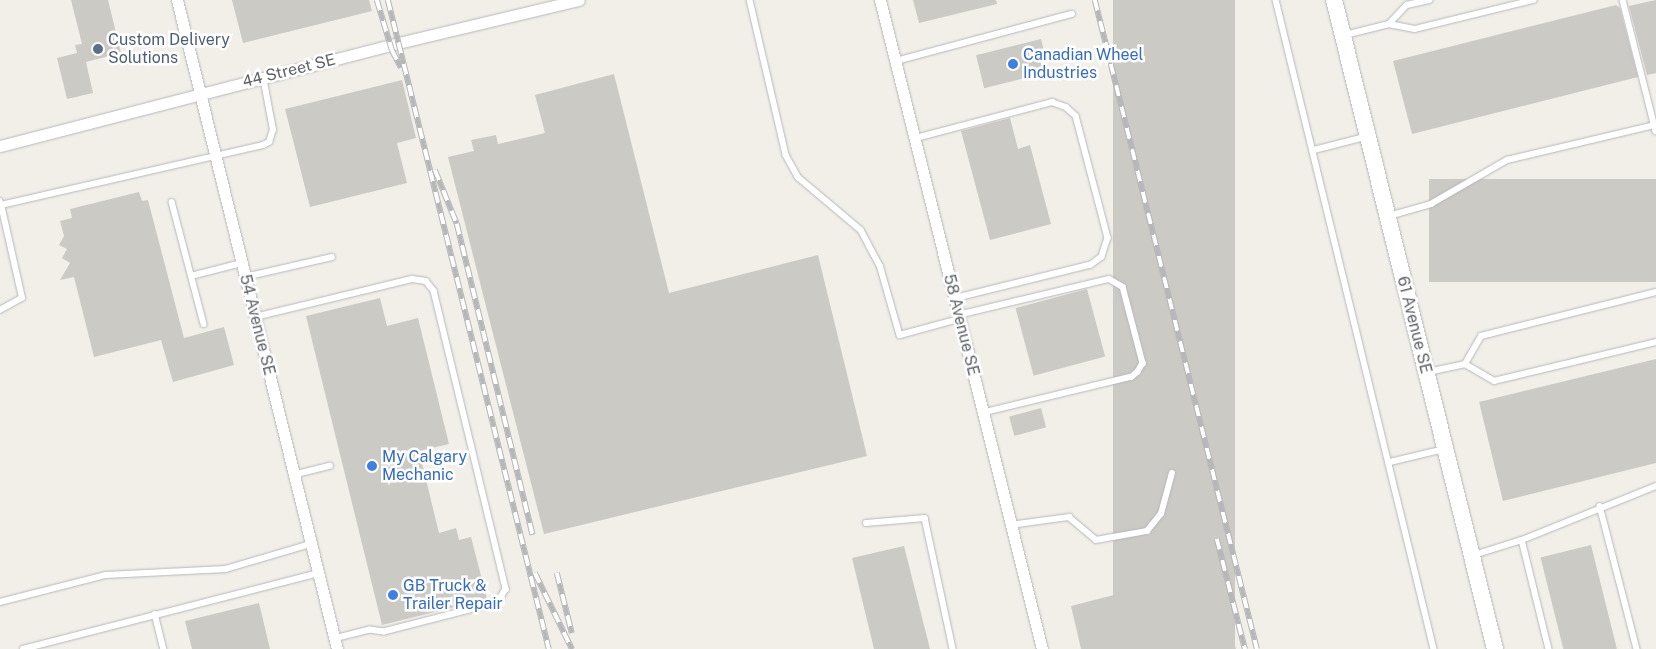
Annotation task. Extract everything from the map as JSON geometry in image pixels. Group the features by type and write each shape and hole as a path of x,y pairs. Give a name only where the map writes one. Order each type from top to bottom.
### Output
{"street":[{"name":"54 Avenue SE","path":"177,0 336,644"},
{"name":"44 Street SE","path":"0,146 557,2 579,0"},
{"name":"58 Avenue SE","path":"880,0 916,138 954,299 1042,649"},
{"name":"61 Avenue SE","path":"1334,0 1494,649"}],"lane":[{"path":"750,0 786,155 798,177 861,230 880,265 900,335 959,317 1109,279 1123,287 1143,363 1132,377 983,413"},
{"path":"1276,0 1434,649"},
{"path":"1389,24 1407,5 1429,0"},
{"path":"1342,36 1389,24 1414,29 1534,0"},
{"path":"1387,216 1431,204 1507,160 1655,128 1623,0"},
{"path":"896,61 1072,14"},
{"path":"0,310 22,298 1,203 216,156 270,142 273,130 263,77"},
{"path":"916,138 1052,102 1066,107 1076,116 1108,238 1102,257 1091,266 954,299"},
{"path":"1314,150 1367,136"},
{"path":"172,202 204,324"},
{"path":"245,277 332,256"},
{"path":"191,276 242,263"},
{"path":"255,317 412,279 426,281 434,291 506,589 500,599 489,604 384,632 370,630 336,644"},
{"path":"1465,364 1481,336 1656,292"},
{"path":"1426,373 1465,364 1494,381 1656,342"},
{"path":"1390,462 1445,448"},
{"path":"293,475 330,466"},
{"path":"1010,525 1069,516 1096,540 1147,531 1161,514 1172,473"},
{"path":"1472,556 1522,540 1600,506 1656,486"},
{"path":"1600,506 1637,649"},
{"path":"866,523 925,518 953,649"},
{"path":"1522,540 1549,649"},
{"path":"0,602 106,575 226,569 311,544"},
{"path":"23,649 318,573"},
{"path":"155,614 164,649"}],"building":[{"name":"Custom Delivery Solutions","path":"71,0 108,0 121,53 86,62 93,93 67,99 57,58 77,53 75,45 82,44"},
{"path":"232,0 369,0 372,11 243,43"},
{"path":"913,0 996,0 997,4 919,23"},
{"path":"1113,0 1235,0 1235,649 1113,649"},
{"path":"1656,0 1656,73 1647,75 1629,6"},
{"path":"1616,5 1620,8 1638,77 1412,134 1393,61"},
{"name":"Canadian Wheel Industries","path":"1041,39 1049,72 984,88 976,55"},
{"path":"614,74 669,293 818,255 867,456 544,534 448,157 474,151 471,140 496,135 498,144 545,133 535,95"},
{"path":"402,80 416,138 397,143 407,183 310,207 285,109"},
{"path":"1010,118 1018,149 1030,145 1051,224 990,240 961,131"},
{"path":"1429,179 1656,179 1656,282 1429,282"},
{"path":"139,192 142,201 148,200 184,338 224,327 234,365 173,382 161,340 94,357 74,277 60,280 70,263 62,258 67,249 59,245 64,236 60,221 72,218 70,209"},
{"path":"1087,289 1105,357 1034,376 1016,308"},
{"path":"380,298 387,326 418,318 449,444 419,451 439,533 456,528 459,540 471,537 487,599 382,625 306,316"},
{"path":"1656,359 1656,463 1503,501 1479,402"},
{"path":"1041,408 1046,427 1014,436 1009,417"},
{"path":"1591,545 1617,649 1563,649 1541,558"},
{"path":"904,546 930,649 874,649 852,558"},
{"path":"1215,569 1236,649 1081,649 1071,606"},
{"path":"259,603 270,649 192,649 185,621"}],"railway":[{"path":"377,0 392,50 401,68"},
{"path":"388,0 549,649"},
{"path":"1095,0 1257,649"},
{"path":"435,170 457,224 533,535"},
{"path":"1217,539 1245,649"},
{"path":"535,573 572,649"},
{"path":"557,573 572,633"}],"place":[{"name":"Custom Delivery Solutions","path":"98,49"},
{"name":"Canadian Wheel Industries","path":"1013,64"},
{"name":"My Calgary Mechanic","path":"372,466"},
{"name":"GB Truck & Trailer Repair","path":"393,595"}]}
